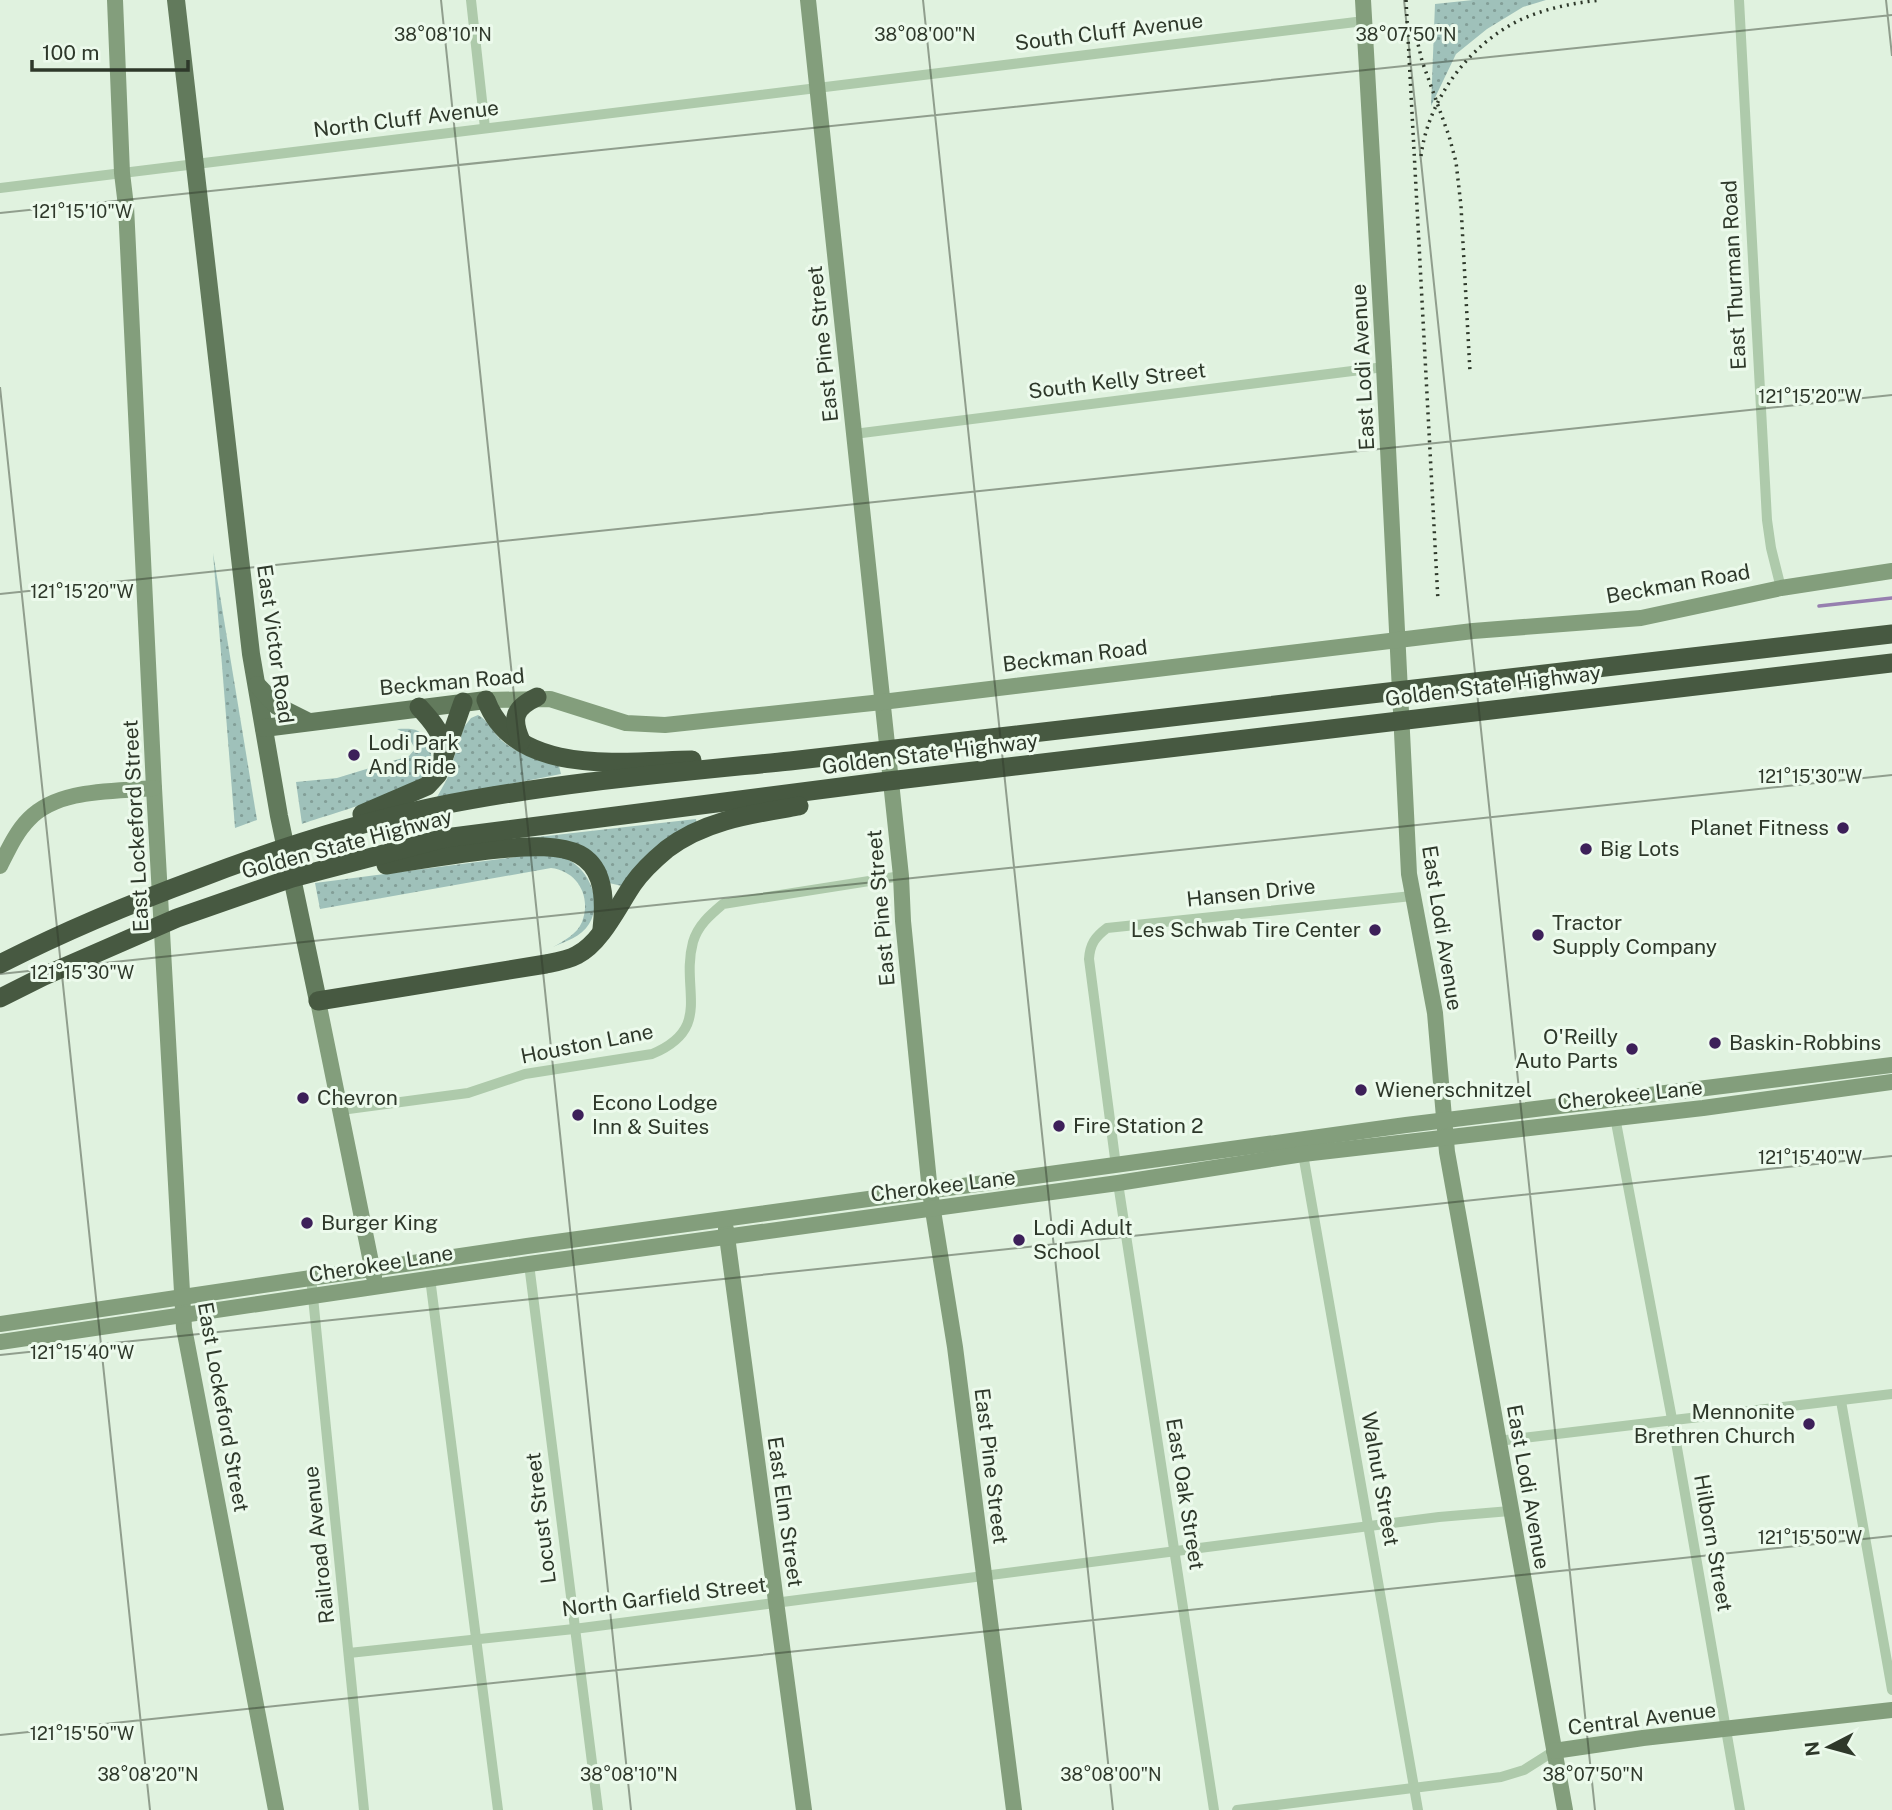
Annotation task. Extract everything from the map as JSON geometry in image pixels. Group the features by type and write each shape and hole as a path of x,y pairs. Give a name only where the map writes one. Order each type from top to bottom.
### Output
{"highway":[{"name":"Golden State Highway","path":"0,964 102,916 274,851 343,828 491,797 610,779 790,761 1892,634"},
{"name":"Golden State Highway","path":"0,998 66,965 177,918 312,873 445,838 880,782 1892,663"},
{"path":"521,741 515,727 516,716 520,708 537,697"},
{"path":"485,700 491,715 504,731 540,752 562,759 591,761 749,757 790,761"},
{"path":"274,851 427,786 438,774 463,702"},
{"path":"419,707 435,724 441,736 444,750 442,764"},
{"path":"318,1001 576,956 588,948 642,873 665,851 693,832 749,814 814,804 880,782"},
{"path":"312,873 477,851 561,847 584,858 601,881 604,902 602,929"}],"main road":[{"name":"East Victor Road","path":"176,0 256,684 279,816 318,1001"},
{"path":"256,684 277,706 307,721"},
{"name":"Beckman Road","path":"264,728 485,700"}],"street":[{"name":"East Lockeford Street","path":"115,0 183,1316 276,1810"},
{"path":"471,0 485,128"},
{"name":"East Pine Street","path":"808,0 901,876 902,921 930,1192 952,1325 1014,1810"},
{"name":"East Lodi Avenue","path":"1363,0 1407,852 1412,896 1435,1013 1445,1137 1565,1810"},
{"name":"East Thurman Road","path":"1739,0 1767,520 1781,588"},
{"name":"South Cluff Avenue","path":"817,89 980,66 1364,21"},
{"name":"North Cluff Avenue","path":"0,188 817,89"},
{"name":"South Kelly Street","path":"854,433 1384,367"},
{"name":"Beckman Road","path":"485,700 537,697 576,705 626,723 646,725 882,702 1473,631 1641,618 1781,588 1892,571"},
{"path":"0,866 28,820 47,805 66,798 154,788"},
{"name":"Houston Lane","path":"341,1110 468,1093 525,1074 631,1059 660,1051 680,1037 688,1024 692,1003 693,941 707,917 723,904 901,876"},
{"name":"Hansen Drive","path":"1116,1166 1089,959 1090,946 1096,936 1107,928 1412,896"},
{"name":"East Victor Road","path":"318,1001 376,1286"},
{"name":"Cherokee Lane","path":"0,1324 311,1277 1444,1120 1892,1065"},
{"name":"Cherokee Lane","path":"0,1342 529,1264 1118,1184 1303,1154 1892,1082"},
{"name":"Hilborn Street","path":"1615,1117 1741,1810"},
{"name":"Walnut Street","path":"1303,1154 1418,1810"},
{"name":"East Oak Street","path":"1118,1184 1214,1810"},
{"name":"East Elm Street","path":"724,1219 804,1810"},
{"name":"Locust Street","path":"529,1264 573,1629 598,1810"},
{"name":"Railroad Avenue","path":"311,1277 364,1810"},
{"path":"430,1278 498,1810"},
{"path":"1498,1441 1892,1394"},
{"path":"1841,1401 1892,1690"},
{"name":"North Garfield Street","path":"349,1653 573,1629 1369,1526 1510,1511"},
{"name":"Central Avenue","path":"1237,1810 1501,1777 1524,1770 1554,1751 1643,1738 1892,1710"}],"shaded area":[{"path":"1473,0 1546,0 1523,7 1487,29 1456,54 1431,106 1435,4"},
{"path":"213,553 257,820 235,828"},
{"path":"478,715 498,737 515,750 559,766 561,774 436,799 447,779 464,727 471,718"},
{"path":"397,729 416,730 426,739 431,751 431,763 426,774 418,781 387,795 302,824 296,782 337,778 409,756 415,749 407,734"},
{"path":"696,819 697,825 622,886 609,883 605,873 529,838"},
{"path":"540,854 560,856 571,861 585,875 594,894 593,915 586,928 573,938 553,947 577,930 585,912 580,886 560,870 551,868 320,909 315,883"}],"waterway":[{"path":"1819,606 1892,598"}],"railway":[{"path":"1406,0 1438,601"},
{"path":"1421,156 1432,114 1442,94 1469,58 1485,43 1503,29 1531,15 1561,6 1600,0"},
{"path":"1415,31 1422,61 1456,162 1470,372"}],"place":[{"name":"Lodi Park And Ride","path":"354,755"},
{"name":"Planet Fitness","path":"1843,828"},
{"name":"Big Lots","path":"1586,849"},
{"name":"Les Schwab Tire Center","path":"1375,930"},
{"name":"Tractor Supply Company","path":"1538,935"},
{"name":"Baskin-Robbins","path":"1715,1043"},
{"name":"O'Reilly Auto Parts","path":"1632,1049"},
{"name":"Wienerschnitzel","path":"1361,1090"},
{"name":"Chevron","path":"303,1098"},
{"name":"Econo Lodge Inn & Suites","path":"578,1115"},
{"name":"Fire Station 2","path":"1059,1126"},
{"name":"Burger King","path":"307,1223"},
{"name":"Lodi Adult School","path":"1019,1240"},
{"name":"Mennonite Brethren Church","path":"1809,1424"}]}
